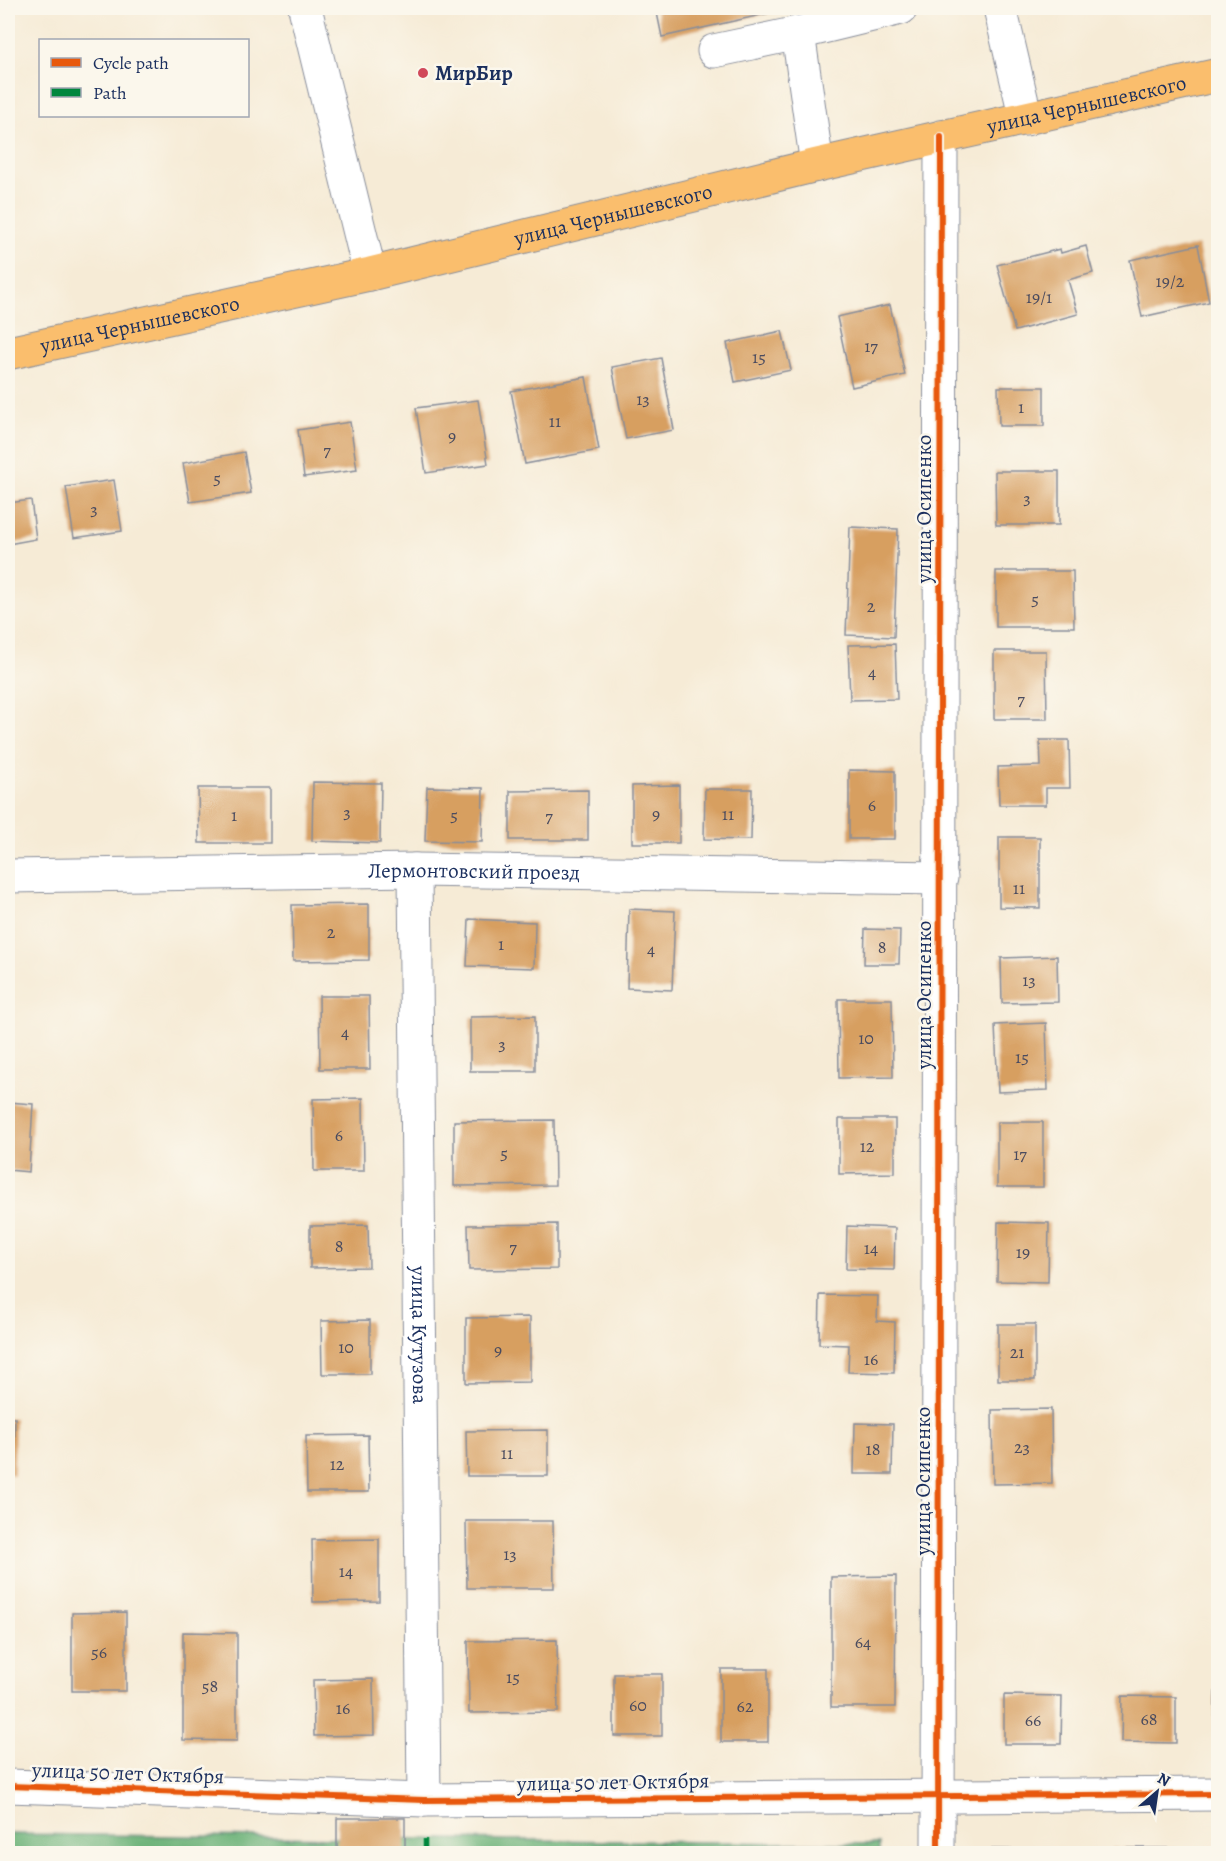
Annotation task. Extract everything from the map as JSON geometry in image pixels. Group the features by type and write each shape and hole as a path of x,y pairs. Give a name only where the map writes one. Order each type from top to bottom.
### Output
{"main road":[{"name":"улица Чернышевского","path":"8,353 370,274 817,165 1218,75"}],"street":[{"path":"305,8 370,274"},
{"path":"714,51 901,8"},
{"path":"1000,8 1026,119"},
{"path":"798,33 817,165"},
{"name":"улица Осипенко","path":"938,1854 941,137"},
{"name":"Лермонтовский проезд","path":"8,876 415,870 941,878"},
{"name":"улица Кутузова","path":"415,870 424,1800"},
{"name":"улица 50 лет Октября","path":"8,1786 424,1800 1218,1794"}],"green space":[{"path":"8,1834 879,1844 879,1854 8,1854"}],"building":[{"path":"656,8 792,8 662,37"},
{"path":"1198,245 1209,302 1142,317 1130,260"},
{"path":"1086,246 1093,273 1068,280 1078,314 1015,331 997,265 1060,249 1061,253"},
{"path":"890,305 905,375 852,387 837,317"},
{"path":"782,331 791,370 735,382 727,343"},
{"path":"661,358 674,430 626,439 612,367"},
{"path":"586,377 599,450 525,464 511,391"},
{"path":"998,387 1044,387 1044,426 999,426"},
{"path":"478,400 488,464 426,473 416,408"},
{"path":"350,422 357,470 304,477 298,430"},
{"path":"244,452 251,493 190,502 183,463"},
{"path":"995,471 1059,471 1059,525 996,525"},
{"path":"114,480 122,531 74,538 66,487"},
{"path":"31,500 36,539 8,544 8,503"},
{"path":"850,527 898,529 894,637 846,635"},
{"path":"996,571 1073,571 1074,627 996,627"},
{"path":"895,644 897,699 850,700 848,645"},
{"path":"994,651 1046,651 1047,719 994,719"},
{"path":"1040,740 1069,740 1070,788 1046,788 1046,805 999,805 998,767 1041,766"},
{"path":"849,770 895,771 895,839 849,839"},
{"path":"313,782 381,783 380,843 312,841"},
{"path":"679,785 679,843 632,843 632,786"},
{"path":"427,787 483,788 482,842 425,841"},
{"path":"198,788 270,788 270,843 199,843"},
{"path":"705,789 752,789 751,840 704,839"},
{"path":"588,790 588,840 510,840 510,791"},
{"path":"999,837 1040,837 1040,908 999,907"},
{"path":"369,904 369,960 293,961 292,905"},
{"path":"629,909 675,911 672,990 627,988"},
{"path":"8,913 12,914 12,969 8,969"},
{"path":"469,919 535,922 534,968 467,966"},
{"path":"865,929 900,930 899,964 864,964"},
{"path":"1057,956 1058,1002 1002,1003 1001,958"},
{"path":"319,996 369,996 370,1069 320,1069"},
{"path":"838,999 892,999 893,1077 839,1078"},
{"path":"535,1016 535,1071 470,1071 470,1017"},
{"path":"1046,1023 1048,1090 998,1092 995,1025"},
{"path":"363,1098 364,1171 314,1171 313,1099"},
{"path":"8,1102 33,1104 29,1172 8,1170"},
{"path":"839,1119 895,1119 895,1173 839,1174"},
{"path":"554,1120 555,1185 454,1186 454,1121"},
{"path":"997,1122 1043,1122 1043,1187 997,1187"},
{"path":"998,1222 1049,1223 1048,1282 997,1281"},
{"path":"557,1224 557,1269 469,1270 468,1225"},
{"path":"368,1225 369,1267 310,1268 310,1226"},
{"path":"847,1226 895,1228 894,1270 846,1269"},
{"path":"820,1295 878,1296 877,1321 895,1322 894,1373 848,1372 849,1345 819,1344"},
{"path":"530,1317 530,1382 466,1383 466,1318"},
{"path":"370,1320 370,1374 322,1374 321,1321"},
{"path":"998,1324 1035,1324 1035,1380 998,1380"},
{"path":"1051,1409 1052,1483 993,1484 992,1410"},
{"path":"8,1418 15,1418 14,1475 8,1474"},
{"path":"855,1423 893,1424 892,1474 854,1474"},
{"path":"548,1430 548,1476 467,1476 466,1431"},
{"path":"368,1435 369,1492 307,1492 306,1436"},
{"path":"466,1521 553,1521 554,1588 467,1588"},
{"path":"379,1539 379,1601 313,1602 312,1540"},
{"path":"896,1576 895,1707 831,1707 831,1577"},
{"path":"126,1612 126,1691 72,1691 72,1613"},
{"path":"183,1632 237,1633 237,1741 183,1740"},
{"path":"557,1640 558,1712 469,1713 468,1641"},
{"path":"721,1669 768,1669 768,1742 721,1742"},
{"path":"614,1674 662,1674 662,1736 614,1736"},
{"path":"373,1679 374,1735 314,1736 313,1680"},
{"path":"1215,1692 1218,1692 1218,1747 1214,1747"},
{"path":"1004,1695 1062,1696 1061,1744 1004,1744"},
{"path":"1122,1696 1176,1697 1176,1743 1121,1742"},
{"path":"337,1818 405,1818 405,1854 337,1854"},
{"path":"1111,1848 1179,1848 1179,1854 1111,1854"},
{"path":"992,1849 1059,1850 1059,1854 992,1854"}],"marked path":[{"path":"425,1839 425,1854"},
{"path":"871,1854 879,1844"}],"cycle path":[{"path":"938,1854 941,137"},
{"path":"8,1786 424,1800 1218,1794"}],"place":[{"name":"МирБир","path":"423,73"}]}
